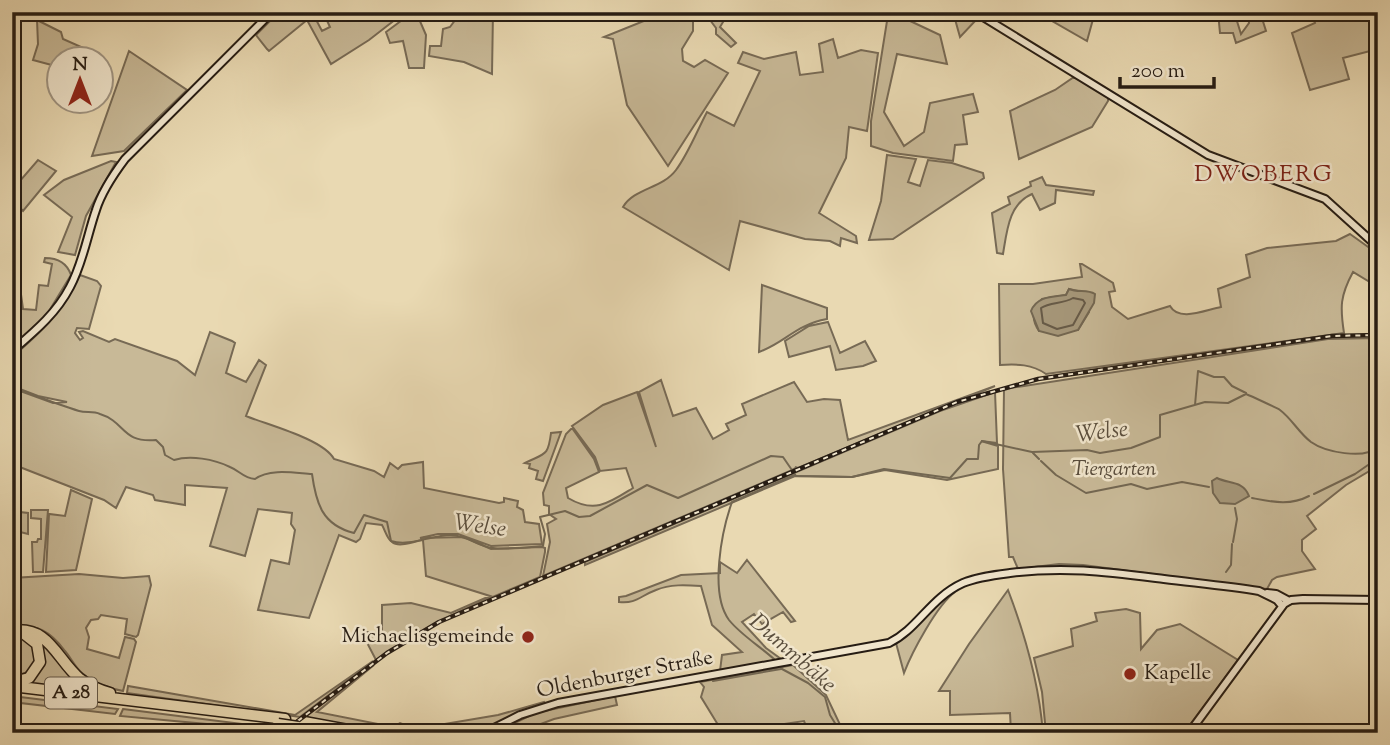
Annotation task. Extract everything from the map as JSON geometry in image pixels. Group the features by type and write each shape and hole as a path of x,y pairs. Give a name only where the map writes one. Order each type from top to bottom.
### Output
{"highway":[{"path":"12,631 23,630 41,636 53,645 84,682 98,690 130,700"},
{"path":"12,631 33,639 40,655 40,662 33,674 12,686"},
{"name":"A 28","path":"12,686 281,722"},
{"name":"A 28","path":"12,686 364,733"},
{"name":"A 28","path":"301,724 337,733"}],"main road":[{"path":"12,351 42,326 65,296 80,262 100,201 110,180 125,159 272,12"},
{"path":"975,12 1208,155 1325,199 1378,249"},
{"name":"Oldenburger Straße","path":"484,733 520,715 558,703 889,643 909,630 922,613 954,588 973,580 999,575 1075,568 1276,594 1289,601"},
{"path":"1265,593 1282,606"},
{"path":"1189,733 1282,606 1289,601 1303,598 1378,600"}],"green space":[{"path":"279,12 312,12 322,31 330,27 323,12 405,12 369,40 331,64 307,20 269,51 256,35"},
{"path":"416,12 426,35 424,68 409,68 403,41 390,43 386,32"},
{"path":"465,12 493,12 492,74 464,62 429,56 430,46 441,46 443,29 450,27 456,19 464,19"},
{"path":"666,12 693,12 693,31 682,49 683,61 694,67 705,60 728,73 668,166 627,105 613,39 604,37"},
{"path":"704,12 729,12 720,27 736,43 731,47 716,34 716,28"},
{"path":"891,12 940,35 947,64 897,54 884,112 904,146 924,132 930,103 973,94 978,112 963,115 967,144 955,145 953,161 893,153 871,146 871,121 887,21"},
{"path":"953,12 969,12 978,18 960,37"},
{"path":"1095,12 1087,41 1040,14"},
{"path":"1218,12 1240,12 1236,18 1241,34 1249,23 1248,15 1243,12 1260,12 1266,31 1236,43 1233,33 1220,33"},
{"path":"1312,12 1378,12 1378,49 1343,58 1349,79 1310,90 1292,33 1315,23"},
{"path":"37,20 61,32 63,39 79,46 46,46 46,64 33,60 38,44"},
{"path":"833,39 838,58 861,50 878,53 867,131 849,127 846,158 819,213 856,236 857,243 841,238 840,246 830,241 805,239 740,221 729,270 623,207 634,196 663,181 676,170 707,112 734,126 760,71 738,63 743,52 764,59 796,52 800,75 823,72 819,44"},
{"path":"129,51 187,90 124,151 92,156 106,116 116,116 116,88"},
{"path":"1074,77 1108,97 1092,127 1019,159 1010,111 1055,90"},
{"path":"887,155 916,159 908,182 920,186 928,160 952,163 983,173 984,178 893,239 869,240 881,201"},
{"path":"38,160 56,171 23,211 12,199 12,190"},
{"path":"111,161 116,162 86,216 75,255 58,252 72,217 44,195 64,180"},
{"path":"1042,177 1046,185 1094,191 1093,195 1056,190 1055,203 1040,210 1032,194 1024,198 1010,219 1003,254 997,253 992,213 1010,204 1008,197 1031,186 1030,182"},
{"path":"1350,234 1378,254 1378,287 1353,272 1349,280 1342,302 1344,333 1046,374 1024,365 1000,365 999,284 1033,284 1082,277 1082,264 1113,283 1115,291 1109,292 1112,307 1128,319 1170,306 1174,311 1193,314 1221,307 1218,289 1250,277 1246,255 1267,248 1336,241","holes":["1069,289 1083,292 1089,312 1078,330 1039,331 1034,315 1042,299 1066,295"]},
{"path":"45,258 61,262 71,275 46,316 12,347 12,282 19,280 23,309 36,310 39,285 48,286 52,264 44,262"},
{"path":"80,275 97,281 101,286 89,329 77,328 75,333 80,340 83,338 79,332 83,331 109,342 115,339 177,361 195,375 210,332 232,341 235,343 226,373 246,382 259,360 266,365 246,416 307,439 319,445 334,459 374,471 384,477 390,463 398,469 402,465 423,462 424,488 499,503 504,502 504,498 518,501 517,507 523,510 525,522 539,524 542,544 491,546 458,534 420,538 464,537 491,549 542,547 545,552 540,577 435,624 376,660 363,635 366,632 382,633 382,605 411,603 451,613 490,596 426,576 423,540 395,544 389,539 382,525 366,523 360,539 356,542 339,535 309,618 258,610 271,560 289,564 295,530 291,524 292,513 258,509 245,556 210,546 227,488 185,485 185,505 155,500 153,495 126,487 116,508 104,500 12,464 12,388 53,403 67,402 38,396 12,386 12,357 51,320"},
{"path":"762,285 827,308 827,319 807,325 759,352"},
{"path":"828,322 840,353 865,341 876,361 836,370 830,346 789,357 785,341 809,326"},
{"name":"Tiergarten","path":"1378,338 1378,458 1371,470 1346,485 1307,516 1316,529 1302,540 1302,551 1315,569 1277,577 1267,589 1083,565 1059,564 1018,569 1013,557 1009,557 1003,469 1004,389 1328,339"},
{"path":"661,380 673,416 696,408 713,439 729,430 726,424 746,415 742,404 794,382 807,402 840,400 848,440 995,386 795,467 543,576 550,542 547,524 556,519 549,514 549,506 544,505 543,493 566,434 572,428 594,459 599,472 566,488 568,498 594,506 617,498 633,488 626,468 600,471 595,457 572,426 603,405 637,392 656,447 639,392"},
{"path":"995,392 997,443 981,441 998,446 998,469 947,480 885,470 852,477 795,476 585,565 585,562 940,411"},
{"path":"561,432 543,481 536,479 538,471 529,468 530,464 525,463 547,450 551,433"},
{"path":"12,481 16,481 12,502"},
{"path":"71,490 92,499 76,570 46,572 49,514 65,516"},
{"path":"12,502 19,504 20,512 28,513 28,534 12,530"},
{"path":"31,510 48,510 43,572 33,572 32,542 41,539 41,519 31,518"},
{"path":"747,560 795,621 791,622 783,612 762,624 754,614 742,622 766,648 781,659 720,671 722,655 742,652 712,625 701,586 667,587 634,601 619,602 619,597 681,575 720,573 720,562 737,573"},
{"path":"79,574 123,578 149,576 151,585 136,637 125,634 127,619 101,615 98,619 91,620 86,628 89,637 87,649 119,658 125,637 136,642 123,691 101,685 87,677 59,644 42,630 29,626 12,626 12,578"},
{"path":"1008,590 1031,661 1043,733 970,733 1011,732 1010,713 950,715 950,691 939,691"},
{"path":"955,592 933,618 904,673 896,643 939,603"},
{"path":"1126,609 1140,613 1141,649 1157,630 1180,624 1238,660 1184,733 1046,733 1042,692 1034,658 1073,646 1071,629 1097,621 1095,613"},
{"path":"32,634 97,691 23,683 38,672"},
{"path":"12,636 21,636 34,646 36,660 28,672 12,677"},
{"path":"373,661 300,717 127,693 128,686 295,715"},
{"path":"374,665 317,712 393,727 400,723 421,728 498,715 544,702 545,705 509,717 478,733 384,733 305,717"},
{"path":"793,665 826,695 844,733 809,733 804,721 723,733 701,697 704,687 700,682"},
{"path":"12,696 118,709 115,714 12,702"},
{"path":"615,696 617,705 554,719 517,733 495,733 535,713"},
{"path":"123,709 282,729 271,733 260,729 120,716"}],"water":[{"path":"1069,289 1095,294 1094,303 1078,330 1058,336 1039,331 1031,311 1034,306 1046,298 1066,295"},
{"path":"1217,478 1243,487 1249,496 1235,504 1220,503 1213,493 1212,481"}],"waterway":[{"name":"Welse","path":"1195,405 1198,371 1214,377 1224,377 1232,386 1246,393"},
{"name":"Welse","path":"12,387 82,412 97,413 115,422 136,438 156,440 163,447 165,455 174,460 209,460 255,479 275,472 312,474 322,511 334,524 354,533 364,515 387,522 391,541 406,543 451,535 498,549 543,546 545,534 540,517 565,511 579,517 590,516 647,485 678,498 771,456 783,457 796,476 852,477 884,469 950,478 967,459 978,459 982,441 1032,452 1087,450 1100,453 1131,448 1160,437 1160,415 1205,402 1228,403 1246,394 1280,410 1317,446 1354,454 1372,451 1378,447"},
{"name":"Welse","path":"1370,462 1375,451"},
{"name":"Welse","path":"1033,453 1039,459"},
{"name":"Welse","path":"1041,461 1056,475 1086,493 1131,484 1147,489 1182,482 1209,487"},
{"name":"Welse","path":"1314,494 1368,465"},
{"name":"Dummbäke","path":"775,660 729,620 720,594 719,561 724,528 732,502 794,475"},
{"name":"Welse","path":"1252,498 1288,502 1309,496"},
{"path":"1233,542 1237,519 1235,508"},
{"path":"1226,572 1231,565 1232,544"},
{"name":"Dummbäke","path":"778,664 825,697 830,715 841,733"},
{"path":"713,681 781,669"}],"railway":[{"path":"282,733 387,653 439,622 957,402 1038,379 1332,336 1378,335"}],"place":[{"name":"Michaelisgemeinde","path":"528,637"},
{"name":"Kapelle","path":"1130,674"}],"district":[{"name":"DWOBERG","path":"1264,175"}]}
